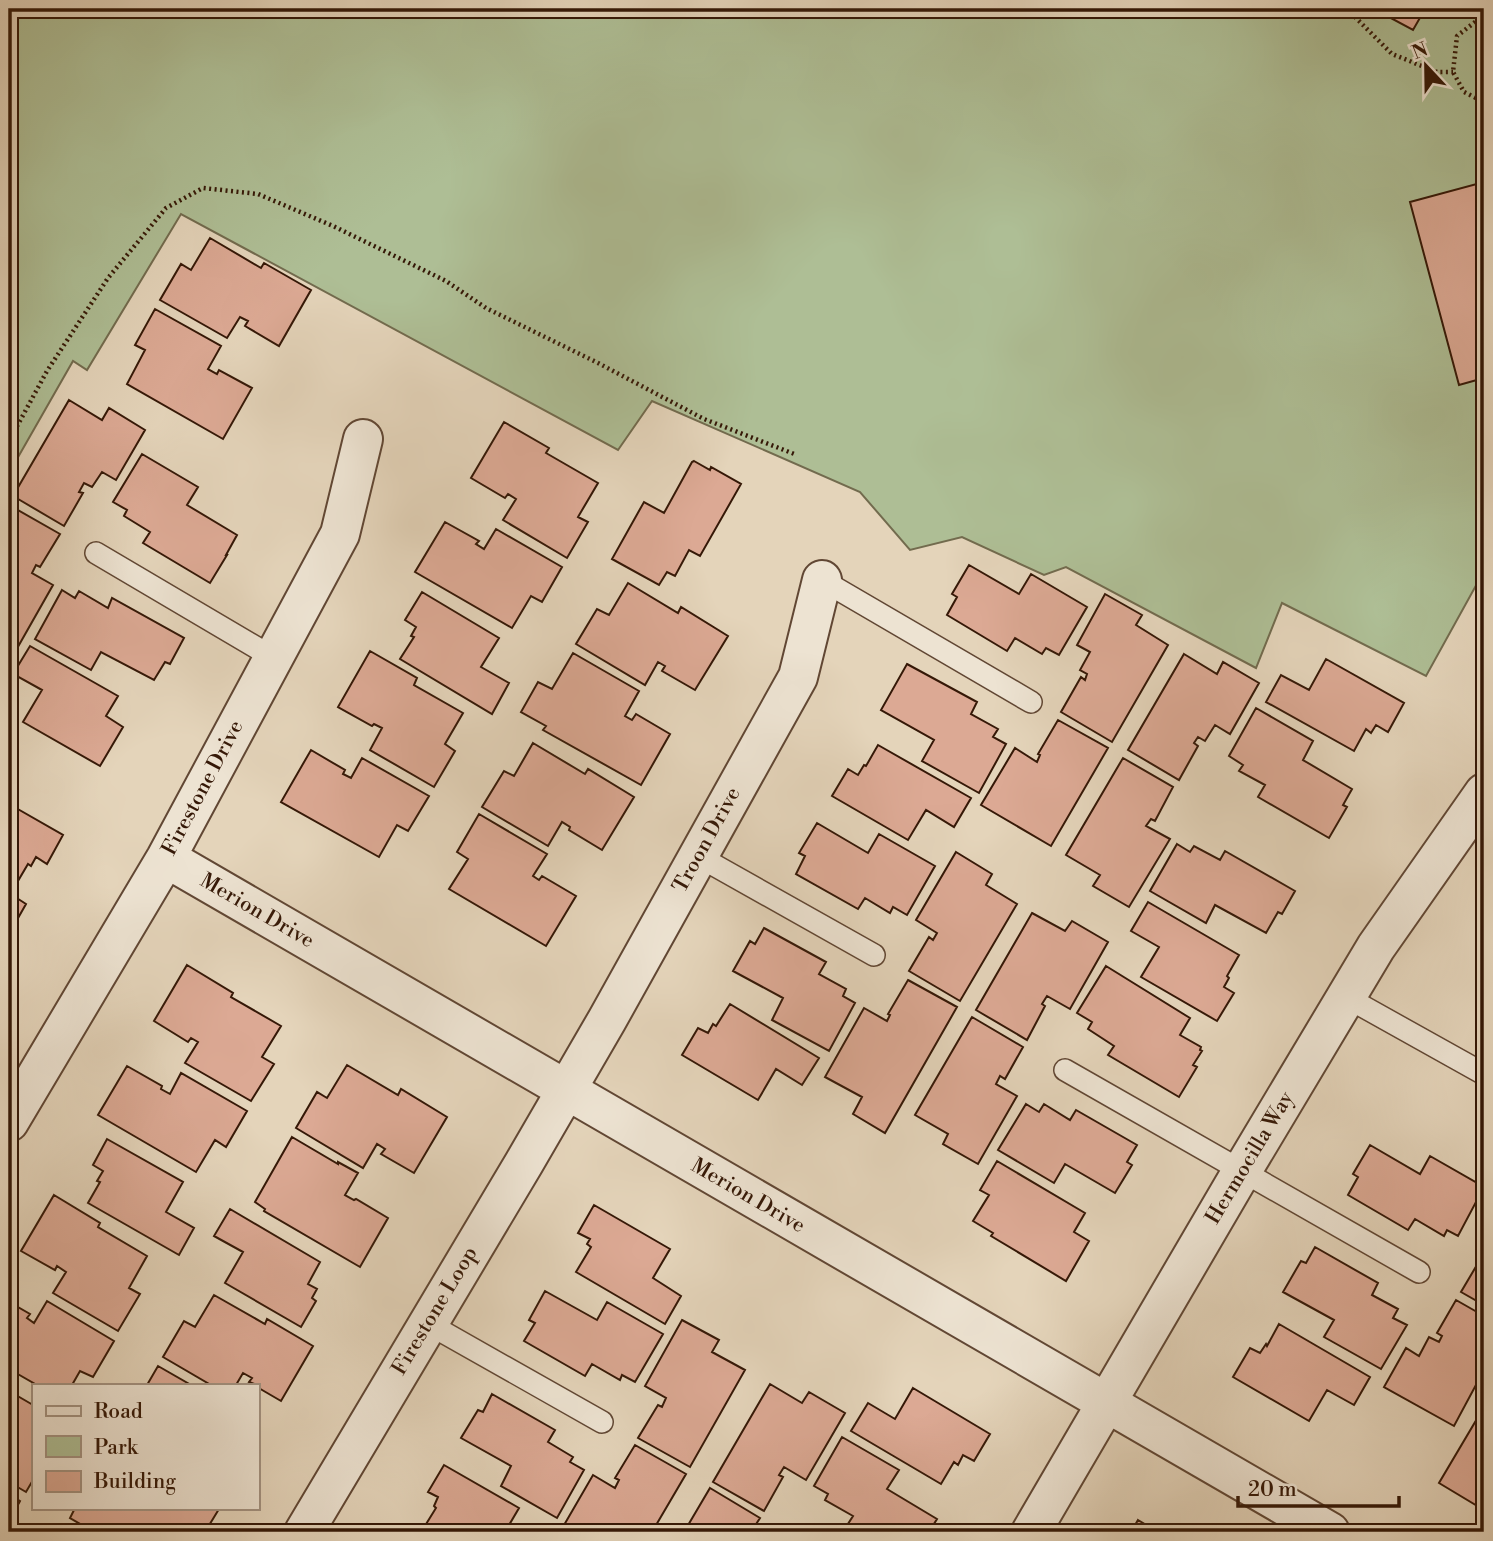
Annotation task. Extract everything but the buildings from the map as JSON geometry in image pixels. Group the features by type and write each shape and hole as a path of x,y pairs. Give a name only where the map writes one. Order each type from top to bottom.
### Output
{"street":[{"name":"Firestone Drive","path":"9,1122 166,858 340,534 363,439"},
{"name":"Troon Drive","path":"566,1090 798,677 822,580"},
{"name":"Hermocilla Way","path":"1031,1532 1376,947 1484,793"},
{"name":"Merion Drive","path":"166,858 1330,1532"},
{"name":"Firestone Loop","path":"304,1532 566,1090"}],"lane":[{"path":"96,553 274,658"},
{"path":"822,580 1031,702"},
{"path":"698,856 874,955"},
{"path":"1346,997 1484,1074"},
{"path":"1065,1069 1419,1272"},
{"path":"428,1323 602,1422"}],"path":[{"path":"1347,9 1392,54 1437,72 1453,72"},
{"path":"1484,16 1457,36 1453,72 1464,92 1484,102"},
{"path":"9,441 47,371 108,278 166,208 203,188 258,194 333,226 446,281 486,308 704,419 797,456"}],"green space":[{"path":"9,9 1484,9 1484,571 1426,676 1282,603 1256,668 1066,567 1044,575 962,537 910,550 860,492 652,401 618,450 181,214 87,370 73,361 9,473"}]}
